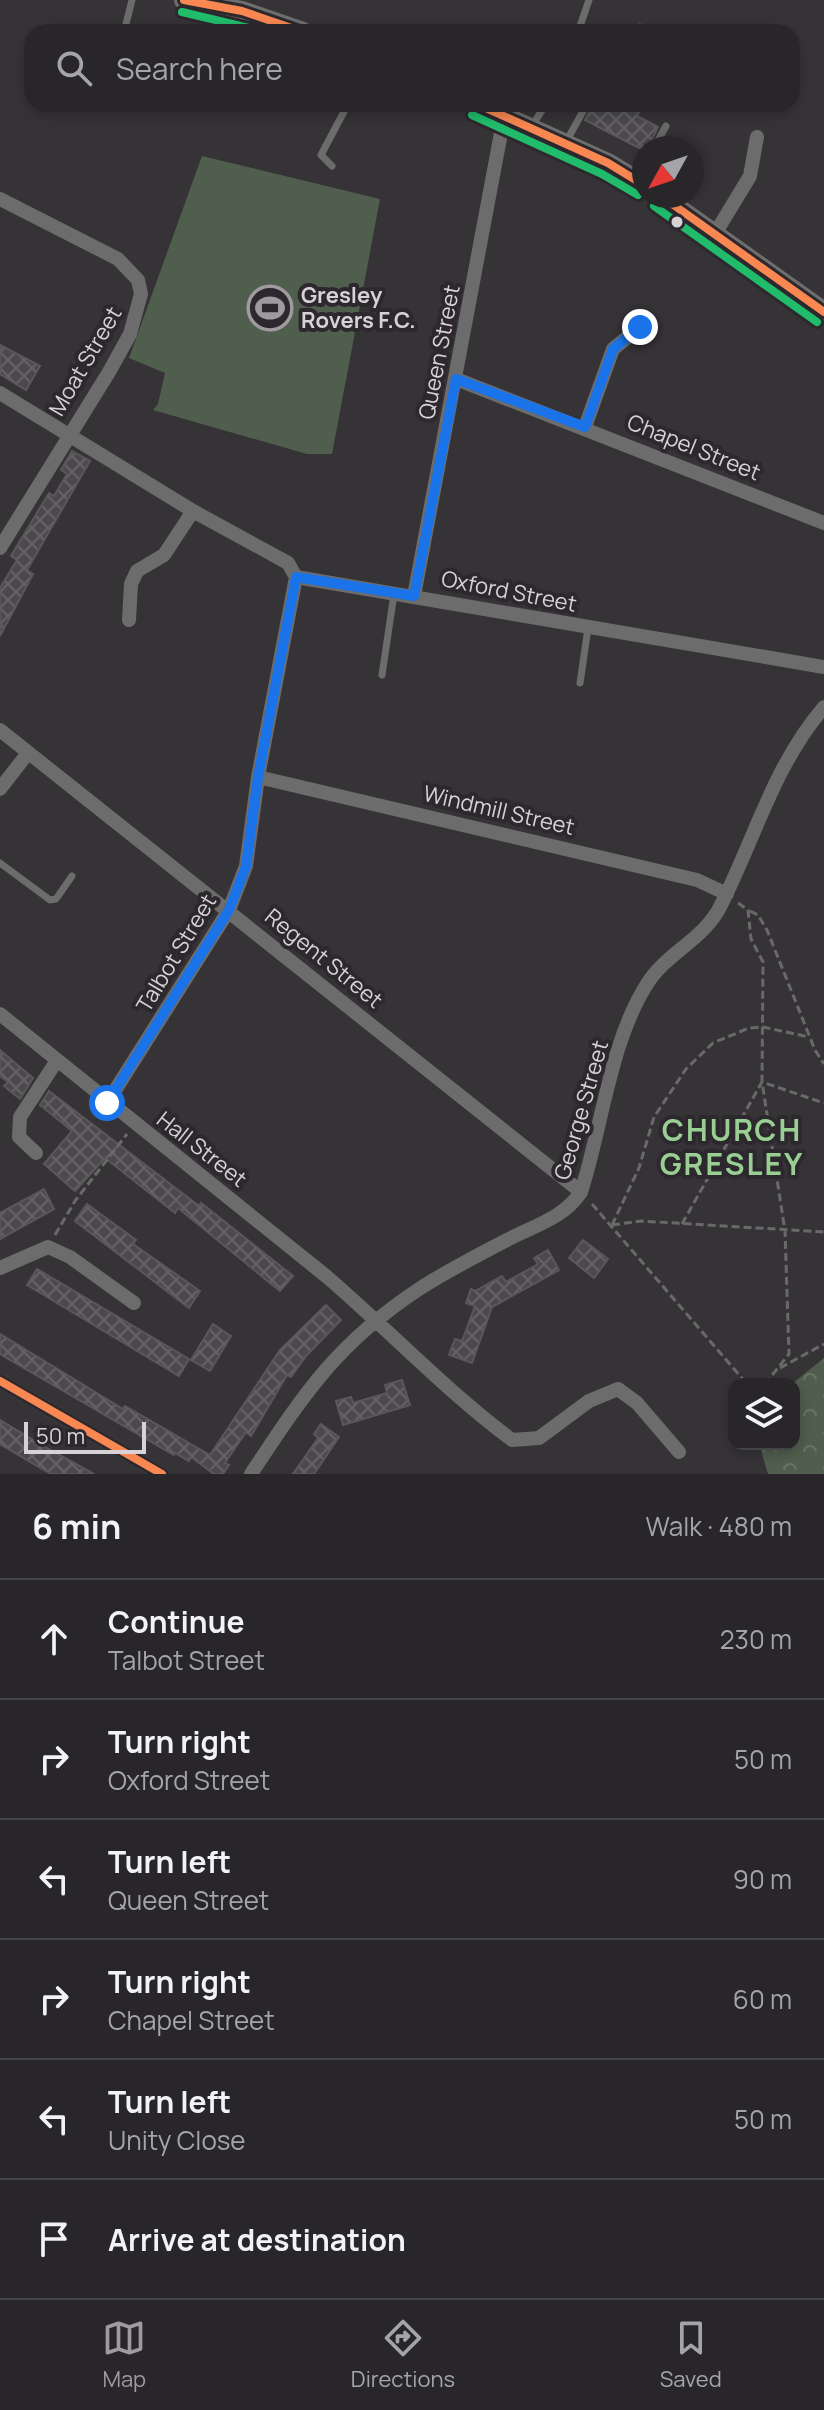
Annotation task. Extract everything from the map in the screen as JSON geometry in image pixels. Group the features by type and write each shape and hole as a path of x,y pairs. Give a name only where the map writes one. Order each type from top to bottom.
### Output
{"street":[{"path":"184,0 242,11 280,24"},
{"path":"494,112 632,173"},
{"name":"Queen Street","path":"414,596 504,117"},
{"path":"716,232 750,176 757,137"},
{"name":"Moat Street","path":"0,199 118,259 138,280 140,310 130,334 0,548"},
{"path":"679,208 822,306"},
{"path":"585,427 613,349 640,327"},
{"name":"Chapel Street","path":"456,379 824,523"},
{"path":"0,393 193,511 288,563 296,577"},
{"path":"129,620 131,584 137,571 164,555 193,511"},
{"name":"Oxford Street","path":"296,577 824,667"},
{"name":"Talbot Street","path":"107,1103 229,910 246,866 258,777 296,577"},
{"name":"George Street","path":"251,1474 320,1373 376,1319 459,1265 567,1210 581,1192 637,1002 656,973 705,928 727,894 780,770 824,707"},
{"name":"Regent Street","path":"0,730 581,1192"},
{"path":"0,789 28,753"},
{"name":"Windmill Street","path":"258,777 682,877 727,894"},
{"name":"Hall Street","path":"0,1014 376,1319 423,1367 512,1440 539,1438 589,1401 618,1389 637,1403 679,1452"},
{"path":"36,1153 19,1137 20,1117 56,1062"},
{"path":"0,1268 48,1247 70,1257 134,1303"},
{"path":"0,1381 162,1474"}],"lane":[{"path":"126,24 132,0"},
{"path":"581,24 589,0"},
{"path":"332,166 321,155 344,112"},
{"path":"530,128 541,112"},
{"path":"565,144 583,112"},
{"path":"661,136 666,126"},
{"path":"382,675 395,593"},
{"path":"580,683 588,628"},
{"path":"0,863 50,900 56,899 72,876"}],"path":[{"path":"727,894 758,915 767,930 809,1037 824,1064"},
{"path":"748,910 751,939 763,962 762,1082 785,1231 789,1354 770,1378"},
{"path":"612,1225 639,1168 654,1117 686,1069 713,1043 749,1028 763,1027 809,1037"},
{"path":"762,1082 824,1103"},
{"path":"682,1224 762,1082"},
{"path":"48,1247 75,1201 134,1124"},
{"path":"581,1192 742,1378"},
{"path":"612,1225 641,1221 824,1232"},
{"path":"777,1369 824,1344"}],"green space":[{"name":"Gresley Rovers F.C.","path":"202,156 380,199 332,454 307,454 153,410 158,404 165,373 129,358"},
{"path":"824,1358 824,1474 768,1474 761,1450 800,1450 799,1378"}],"building":[{"path":"589,112 639,112 637,116 658,127 654,136 632,136 632,144 585,120"},
{"path":"0,345 40,366 26,390 0,374"},
{"path":"72,451 90,461 27,570 33,574 0,636 0,588 17,560 11,556 49,493 54,496 67,474 61,470"},
{"path":"0,1050 33,1078 20,1099 4,1086 8,1082 0,1076"},
{"path":"49,1091 199,1206 201,1203 293,1276 280,1291 178,1208 175,1213 105,1158 75,1191 44,1164 72,1131 40,1105"},
{"path":"44,1189 54,1209 0,1239 0,1213"},
{"path":"87,1204 136,1240 133,1244 200,1291 189,1308 75,1221"},
{"path":"583,1240 608,1259 594,1278 569,1258"},
{"path":"548,1250 559,1270 492,1307 472,1363 449,1355 455,1339 462,1341 475,1306 466,1303 471,1289 475,1291 502,1276 506,1282 538,1264 534,1258"},
{"path":"37,1269 189,1359 179,1376 27,1285"},
{"path":"326,1305 341,1320 306,1356 291,1377 287,1375 251,1436 246,1432 225,1463 229,1465 223,1474 214,1474 191,1457 189,1461 174,1455 0,1354 0,1334 123,1409 125,1406 210,1455 280,1350"},
{"path":"213,1324 231,1336 210,1371 191,1360"},
{"path":"402,1380 410,1405 343,1425 336,1401 351,1397 353,1403 387,1393 385,1385"},
{"path":"0,1420 94,1474 51,1474 37,1466 0,1444"},
{"path":"321,1424 339,1437 314,1474 293,1474 318,1438 314,1434"}],"transit line":[{"path":"184,0 242,11 280,24"},
{"path":"182,12 232,24"},
{"path":"495,112 608,163 632,178"},
{"path":"472,115 602,174 632,192"},
{"path":"657,208 817,322"},
{"path":"678,208 824,312"},
{"path":"0,1381 162,1474"}],"place":[{"name":"Gresley Rovers F.C.","path":"270,308"}],"district":[{"name":"CHURCH GRESLEY","path":"732,1148"}],"route":[{"path":"107,1103 174,1002 229,910 246,866 258,777 296,577 414,596 456,379 585,427 613,349 640,327"}]}
